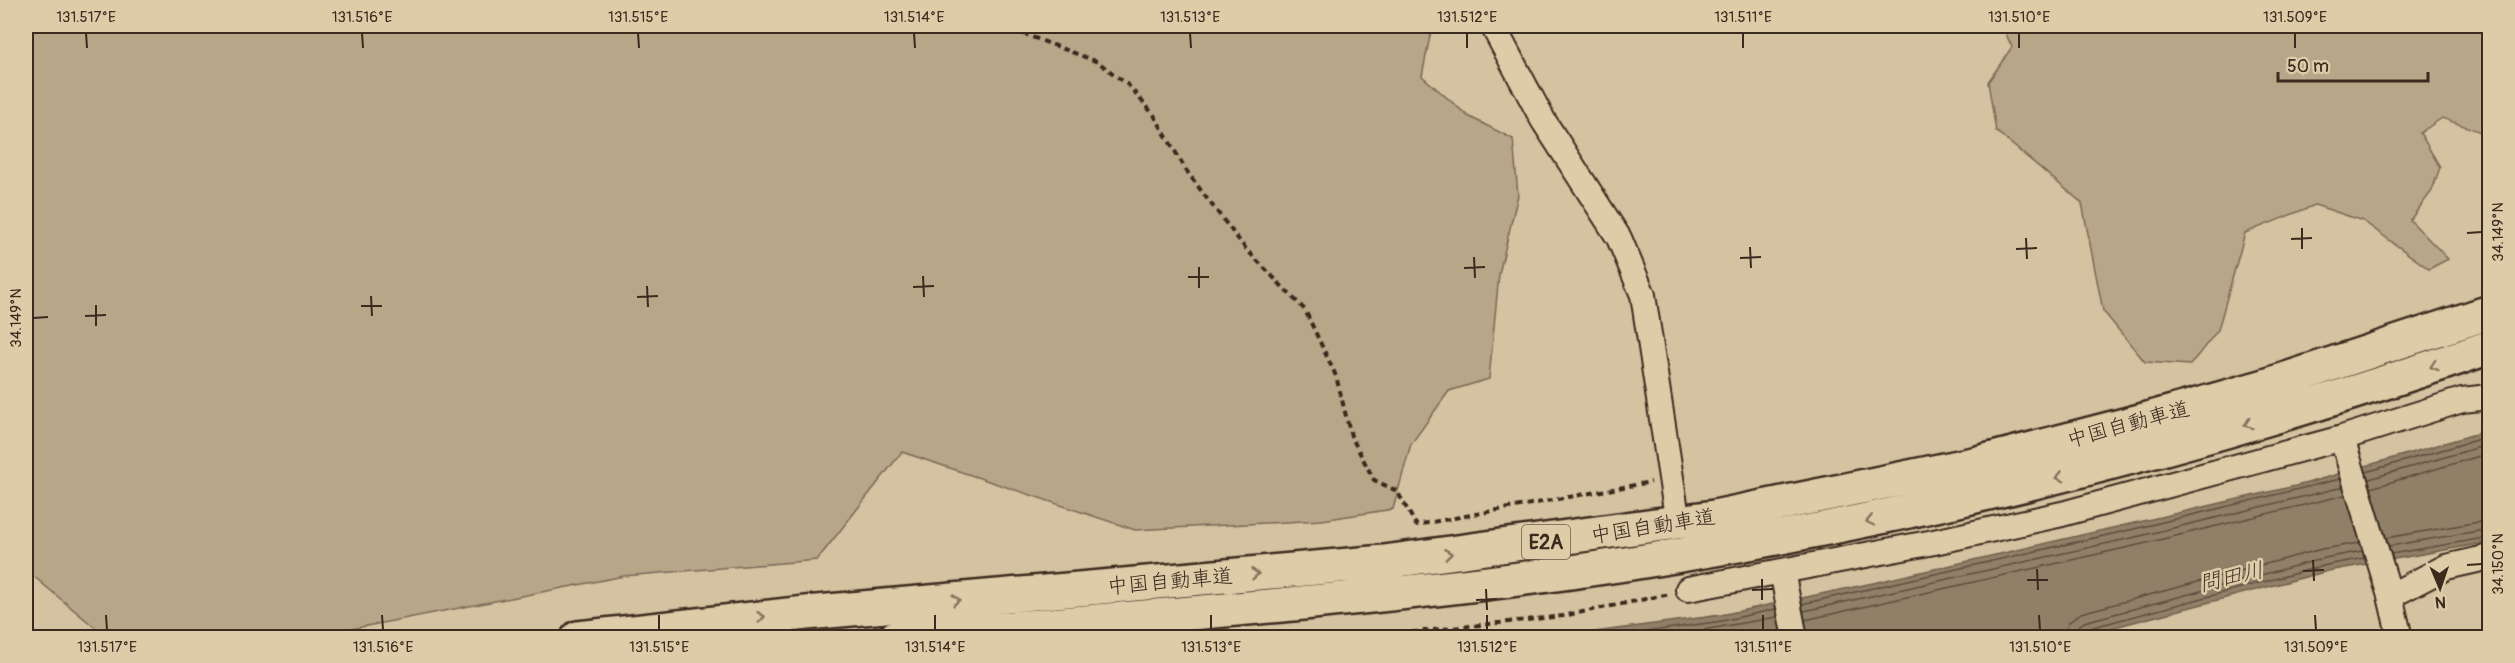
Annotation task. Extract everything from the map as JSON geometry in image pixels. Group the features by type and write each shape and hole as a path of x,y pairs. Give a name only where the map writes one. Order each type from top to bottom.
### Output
{"highway":[{"name":"中国自動車道","path":"578,638 806,613 1384,562 1714,518 1967,466 2148,419 2262,387 2490,312"},
{"name":"中国自動車道","path":"895,638 1242,608 1452,586 1577,571 1863,522 1985,496 2118,462 2342,397 2490,347"}],"street":[{"path":"1493,26 1543,120 1619,238 1643,295 1675,504"},
{"path":"1688,590 1784,580 1934,542 2062,514 2343,443 2463,400 2490,397"},
{"path":"2343,443 2400,638"},
{"path":"2386,588 2446,567 2490,557"},
{"path":"1784,580 1795,638"}],"path":[{"path":"1003,26 1098,62 1128,85 1154,115 1186,170 1208,200 1246,249 1305,310 1336,376 1351,436 1374,480 1397,491 1416,525 1670,479"},
{"path":"1360,638 1563,616 1688,590"}],"shaded area":[{"path":"26,26 1432,26 1422,76 1468,116 1513,139 1518,195 1499,274 1489,379 1449,391 1411,444 1393,509 1322,520 1135,530 902,452 817,560 624,576 310,637 119,637 98,630 26,570"},
{"path":"2002,26 2489,26 2489,135 2442,118 2420,133 2440,167 2432,191 2410,220 2448,259 2429,269 2363,221 2315,205 2245,233 2218,330 2190,365 2145,362 2103,311 2082,203 1996,131 1988,82 2012,47"}],"water":[{"name":"問田川","path":"2489,430 2489,542 2328,571 2077,637 1550,638 1721,615 1873,583 2304,484"}]}
